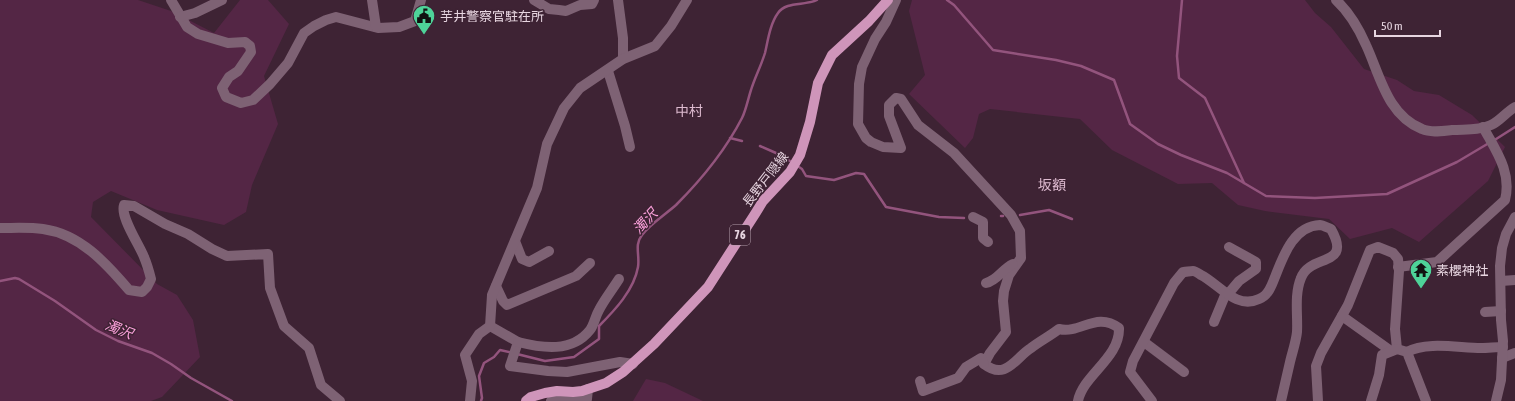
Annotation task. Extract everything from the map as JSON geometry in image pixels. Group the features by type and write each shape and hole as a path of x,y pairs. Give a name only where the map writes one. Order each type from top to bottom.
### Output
{"main road":[{"name":"長野戸隠線","path":"526,401 531,397 556,391 573,392 589,396 633,364 708,287 763,201 790,172 800,155 810,122 818,83 832,55 869,21 888,0"}],"street":[{"path":"171,0 186,27 198,34 228,43 244,42 250,46 251,52 238,71 229,77 222,88 226,97 241,103 253,100 270,84 288,63 304,33 314,26 336,17 376,27 399,27 415,21 422,0"},
{"path":"180,17 195,13 222,0"},
{"path":"372,0 376,27"},
{"path":"534,0 549,9 566,11 580,3 592,4 594,0"},
{"path":"618,0 624,38 623,59"},
{"path":"490,326 492,295 536,188 547,144 564,108 580,88 608,71 623,59 655,46 671,26 687,0"},
{"path":"896,0 862,67 859,84 858,124 866,138 871,142 883,147 901,148 889,116 889,105 896,98 901,99 918,124 954,153 1011,215 1020,231 1021,258 1009,275 1004,291 1003,301 1006,332 990,353 984,364"},
{"path":"1336,0 1358,28 1385,92 1403,118 1422,130 1435,132 1472,130 1491,125 1515,107"},
{"path":"608,71 618,100 630,147"},
{"path":"1398,267 1437,262 1505,200 1507,190 1505,169 1483,127"},
{"path":"0,228 44,229 72,238 90,249 129,290 142,292 147,287 151,278 144,256 122,209 124,204 138,208 165,224 188,234 212,249 227,256 268,254 270,288 284,326 309,348 321,385 340,401"},
{"path":"972,217 983,222 983,238 988,242"},
{"path":"1496,401 1501,380 1503,347 1501,311 1502,248 1506,234 1515,217"},
{"path":"1152,401 1130,372 1132,361 1144,342 1174,283 1184,272 1194,271 1211,280 1227,294 1240,301 1260,299 1270,290 1283,258 1300,232 1309,227 1321,225 1331,229 1338,241 1337,251 1333,256 1308,267 1300,280 1297,308 1297,334 1282,401"},
{"path":"515,241 522,259 529,262 548,251"},
{"path":"1214,322 1227,294 1239,281 1256,269 1256,262 1229,247"},
{"path":"1318,401 1316,366 1348,305 1370,250 1378,247 1393,253 1398,258 1394,350"},
{"path":"986,283 993,281 1008,266 1018,262"},
{"path":"496,286 503,301 507,305 576,276 590,263"},
{"path":"490,326 517,345 566,347 583,337 591,330 599,310 619,279"},
{"path":"1501,281 1515,280"},
{"path":"1485,312 1501,311"},
{"path":"1342,316 1394,350 1407,352 1426,346 1480,348 1503,347"},
{"path":"920,381 923,391 958,378 966,367 981,358 984,364 990,368 999,370 1006,368 1013,365 1029,348 1059,329 1067,331 1090,323 1107,321 1119,328 1119,335 1116,344 1088,382 1078,401"},
{"path":"470,401 472,382 465,355 479,334 490,326"},
{"path":"1144,342 1184,372"},
{"path":"517,345 510,366 554,372 567,372 620,362 633,364"},
{"path":"1372,401 1379,376 1382,355 1394,350"},
{"path":"1407,352 1426,401"},
{"path":"1502,358 1515,353"},
{"path":"551,401 589,396"}],"shaded area":[{"path":"0,0 138,0 171,11 214,33 240,0 268,0 289,24 264,76 278,124 252,185 246,212 224,225 157,210 111,191 93,202 91,217 157,284 177,295 193,320 200,357 162,397 151,401 0,401"},
{"path":"912,0 1305,0 1315,13 1331,27 1364,69 1397,80 1414,91 1439,95 1472,115 1505,147 1488,181 1419,242 1392,228 1350,239 1329,219 1265,211 1238,205 1212,183 1178,184 1112,150 1080,119 990,109 979,114 973,138 965,148 909,94 925,75 909,11"},
{"path":"646,379 665,383 703,401 633,401"}],"waterway":[{"name":"濁沢","path":"517,354 545,361 574,357 599,339 599,326 623,299 636,275 638,267 638,243 642,235 676,205 695,185 721,153 742,118 765,53 775,17 781,9 791,5 817,0"},
{"path":"947,0 954,5 993,50 1056,60 1081,66 1114,80 1130,124 1158,144 1181,155 1227,173 1266,196 1315,198 1387,194 1457,162 1489,143"},
{"path":"1182,0 1177,56 1179,78 1205,98 1244,183"},
{"path":"1493,141 1515,127"},
{"path":"730,138 742,141"},
{"path":"760,146 790,161"},
{"path":"799,167 806,176 834,180 856,173 864,174 886,207 939,217 964,218"},
{"path":"1020,215 1049,210 1072,219"},
{"name":"濁沢","path":"0,281 15,278 19,279 55,301 96,330 118,341 152,353 191,378 232,401"},
{"name":"濁沢","path":"481,401 482,398 479,376 484,363 494,357 500,350 513,353"}],"place":[{"name":"芋井警察官駐在所","path":"424,36"},
{"name":"素櫻神社","path":"1421,290"}],"district":[{"name":"中村","path":"689,111"},
{"name":"坂額","path":"1052,185"}]}
